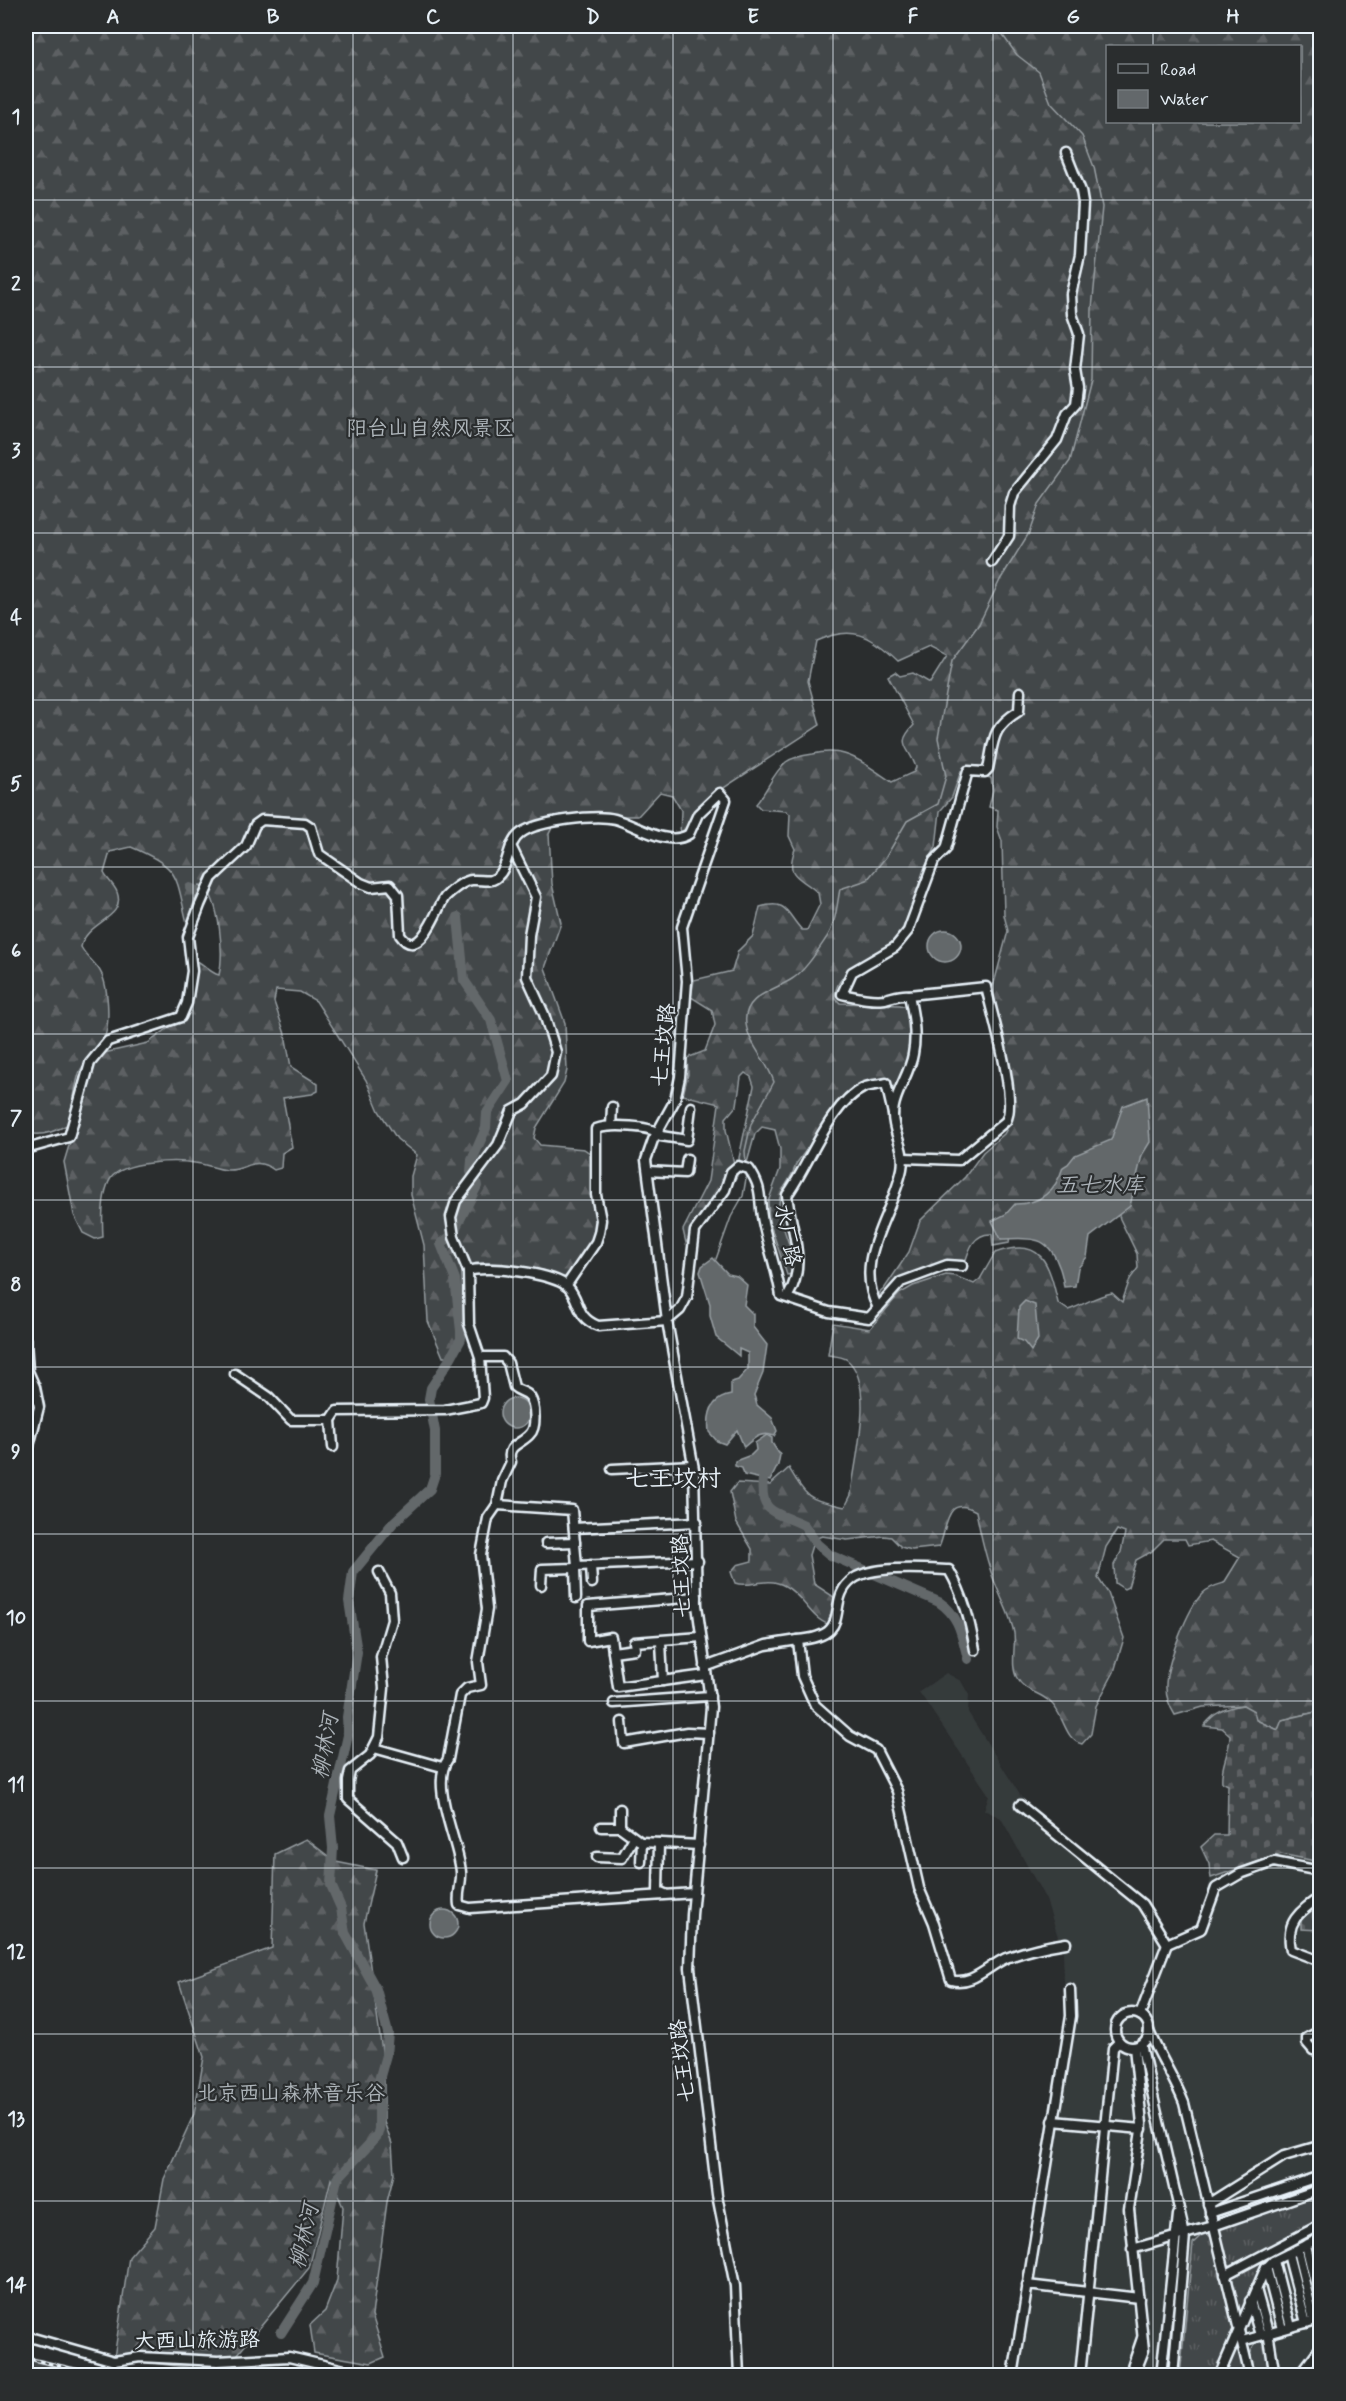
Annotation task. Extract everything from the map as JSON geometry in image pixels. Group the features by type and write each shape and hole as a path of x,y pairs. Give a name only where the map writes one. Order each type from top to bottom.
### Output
{"street":[{"path":"992,562 1009,536 1014,493 1057,440 1067,414 1076,404 1078,388 1075,370 1079,340 1071,306 1071,294 1080,255 1083,203 1081,191 1066,153"},
{"path":"904,1158 959,1160 1006,1121 1010,1095 1002,1050 986,987 899,994 885,999 863,999 842,994 852,972 895,947 908,931 934,861 946,849 968,771 985,772 988,769 991,744 998,728 1019,711 1020,692"},
{"name":"七王坟路","path":"511,846 519,834 548,822 597,818 614,819 641,831 663,836 684,837 689,834 698,814 720,793 726,800 681,927 687,997 680,1077 675,1100 658,1131 646,1160 667,1321 693,1465 697,1521 697,1597 710,1696 690,1968 717,2195 735,2286 739,2376"},
{"path":"26,1149 69,1137 90,1063 108,1041 181,1017 187,1003 192,971 188,937 200,905 212,878 246,846 262,820 305,823 311,827 319,854 361,884 370,887 390,885 398,895 400,935 403,940 412,943 421,939 445,898 464,883 492,881 500,875 511,846"},
{"path":"333,1447 331,1420 337,1411 445,1410 481,1403 483,1398 480,1357 469,1324 468,1271 454,1233 452,1210 460,1193 498,1145 512,1111 525,1104 547,1082 554,1067 556,1052 544,1014 527,977 529,934 536,897 511,846"},
{"path":"893,1115 913,1054 914,1020 909,994"},
{"path":"788,1296 796,1283 800,1257 790,1223 787,1196 797,1182 815,1145 843,1103 864,1087 886,1083 904,1158 893,1199 874,1246 868,1275 870,1294 878,1308"},
{"path":"611,1126 612,1107"},
{"path":"566,1286 596,1242 599,1233 601,1220 596,1195 595,1133 599,1127 611,1126 658,1131 661,1136 687,1140 691,1107"},
{"path":"648,1171 685,1173 687,1159"},
{"name":"水厂路","path":"667,1321 680,1310 687,1297 695,1231 725,1190 731,1172 738,1166 749,1169 762,1193 762,1220 774,1257 782,1296 788,1296 829,1312 869,1318 901,1282 947,1265 962,1266"},
{"path":"468,1271 478,1268 553,1278 566,1286 588,1322 598,1326 667,1321"},
{"path":"26,1341 28,1371 35,1387 39,1407 26,1458"},
{"path":"480,1357 502,1357 508,1363 514,1387 527,1394 534,1409 533,1430 530,1435 513,1445 509,1457 511,1462 502,1481 497,1505 488,1518 481,1555 487,1609 478,1662 481,1685 467,1688 460,1695 448,1760 442,1767 444,1796 462,1873 459,1905 470,1908 694,1893"},
{"path":"235,1374 269,1397 291,1420 331,1420"},
{"path":"612,1469 693,1465"},
{"path":"497,1505 572,1510 576,1598"},
{"path":"574,1528 697,1521"},
{"path":"546,1543 575,1542"},
{"path":"541,1585 542,1569 698,1560"},
{"path":"591,1565 592,1583"},
{"path":"697,1597 588,1606 588,1641 611,1637 618,1687 663,1681 706,1671 766,1645 824,1635 834,1626 844,1590 854,1578 877,1572 915,1569 949,1570 959,1587 970,1616 975,1650"},
{"path":"379,1572 390,1593 392,1620 381,1657 384,1688 379,1737 370,1755 350,1771 348,1799 397,1842 403,1857"},
{"path":"613,1652 635,1649 634,1642 657,1639 660,1642 702,1637"},
{"path":"798,1640 802,1676 815,1705 850,1736 876,1750 897,1791 919,1888 934,1923 951,1980 958,1982 975,1977 1003,1960 1066,1943"},
{"path":"660,1642 663,1681"},
{"path":"614,1703 710,1696"},
{"path":"622,1722 624,1743 687,1732 709,1733"},
{"path":"374,1748 442,1767"},
{"path":"1020,1805 1142,1904 1167,1944"},
{"path":"620,1809 620,1827"},
{"path":"601,1827 620,1827 637,1840 699,1845"},
{"path":"597,1857 622,1858 637,1840"},
{"path":"637,1840 640,1862"},
{"path":"659,1843 658,1891 666,1895"},
{"path":"1140,2015 1167,1944 1201,1929 1216,1888 1240,1874 1274,1862 1320,1871"},
{"path":"1320,1897 1293,1919 1289,1928 1291,1950 1320,1961"},
{"path":"1013,2376 1071,2016 1070,1989"},
{"path":"1119,2042 1115,2029 1118,2020 1128,2013 1140,2015 1146,2021 1158,2053 1175,2079 1184,2103 1250,2376"},
{"path":"1134,2376 1144,2350 1132,2249 1130,2209 1142,2129 1138,2045 1149,2031"},
{"path":"1320,2031 1307,2038 1307,2043 1313,2050 1320,2051"},
{"path":"1119,2042 1138,2045"},
{"path":"1080,2376 1113,2048 1119,2042"},
{"path":"1138,2045 1185,2235 1173,2376"},
{"path":"1053,2121 1142,2129"},
{"path":"1209,2209 1284,2156 1315,2147 1320,2143"},
{"path":"1209,2209 1320,2176"},
{"path":"1132,2249 1185,2235 1320,2189"},
{"path":"1161,2376 1178,2209"},
{"path":"1225,2274 1320,2225"},
{"path":"1219,2376 1266,2267 1306,2245 1318,2242 1320,2263"},
{"path":"1306,2245 1320,2303"},
{"path":"1297,2250 1314,2320"},
{"path":"1288,2254 1314,2320"},
{"path":"1274,2261 1287,2328"},
{"path":"1266,2267 1287,2328"},
{"path":"1027,2285 1139,2298"},
{"path":"1256,2288 1264,2334 1275,2376"},
{"path":"1251,2301 1264,2334"},
{"path":"1242,2341 1314,2320"},
{"path":"1129,2376 1143,2335"},
{"name":"大西山旅游路","path":"26,2336 114,2361 140,2357 218,2361 289,2357 370,2376"},
{"path":"1299,2376 1320,2348"},
{"path":"1315,2376 1320,2373"}],"shaded area":[{"path":"946,1673 961,1681 969,1695 968,1712 1025,1803 1144,1899 1170,1939 1197,1926 1211,1878 1281,1854 1320,1862 1320,1904 1301,1918 1301,1929 1320,1930 1320,2375 1008,2375 1065,2013 1063,1952 1046,1900 1001,1818 984,1810 989,1795 919,1692"}],"green space":[{"name":"阳台山自然风景区","path":"26,26 1320,26 1320,1711 1283,1720 1278,1730 1256,1720 1243,1705 1203,1707 1175,1715 1166,1688 1169,1666 1178,1638 1197,1600 1208,1589 1224,1583 1240,1557 1211,1541 1188,1545 1185,1539 1164,1539 1151,1552 1136,1560 1128,1587 1124,1589 1115,1583 1114,1565 1121,1552 1125,1533 1117,1530 1106,1547 1098,1578 1108,1593 1124,1638 1114,1672 1096,1706 1091,1734 1082,1744 1071,1737 1055,1707 1020,1683 1017,1678 1014,1668 1013,1627 991,1571 976,1511 966,1507 953,1510 946,1523 939,1547 912,1550 901,1547 891,1537 884,1536 847,1540 822,1536 814,1539 809,1555 814,1584 834,1597 837,1602 830,1625 817,1618 797,1595 785,1586 771,1582 735,1583 731,1572 737,1565 752,1561 752,1549 736,1522 730,1492 737,1483 770,1485 789,1468 805,1492 816,1499 845,1507 851,1495 859,1444 862,1403 855,1370 846,1359 828,1355 833,1323 870,1329 899,1294 913,1286 946,1275 955,1276 974,1284 980,1279 995,1253 1011,1249 1023,1248 1041,1257 1047,1265 1058,1303 1068,1310 1112,1293 1122,1302 1130,1279 1138,1268 1137,1254 1120,1219 1114,1198 1078,1170 1010,1233 1009,1243 993,1246 992,1234 986,1234 973,1243 965,1263 906,1281 883,1298 879,1293 909,1252 920,1221 965,1177 983,1152 1004,1134 1012,1120 1013,1086 993,1003 993,987 1008,931 1004,915 1002,841 997,827 998,810 989,807 993,790 991,778 961,771 952,797 940,811 936,847 924,869 901,939 860,962 842,978 837,988 835,998 840,1003 900,1005 907,1007 910,1011 912,1046 893,1107 888,1084 858,1093 833,1113 796,1164 779,1200 780,1215 793,1265 793,1274 787,1275 769,1221 768,1202 780,1169 780,1149 775,1130 762,1127 755,1134 745,1170 739,1158 754,1086 751,1077 745,1073 741,1077 737,1105 726,1118 726,1130 737,1176 726,1193 697,1225 686,1243 683,1230 708,1181 719,1104 683,1095 688,1074 687,1058 705,1051 715,1025 712,1010 691,997 694,980 732,971 738,951 753,936 760,907 781,906 802,930 807,930 820,904 818,893 793,872 792,859 795,849 789,836 790,814 786,811 761,809 756,804 781,766 789,760 803,756 836,752 855,758 892,782 914,772 916,767 904,741 914,725 888,676 895,672 900,676 913,673 930,683 947,656 929,647 898,661 878,644 860,635 840,634 816,641 808,681 820,725 722,789 713,803 680,837 681,810 672,795 660,792 638,816 596,816 555,822 549,834 552,884 561,923 545,968 565,1023 567,1070 564,1083 536,1128 534,1138 540,1145 584,1149 594,1156 594,1208 597,1233 569,1278 476,1263 469,1266 464,1291 467,1312 465,1332 449,1357 443,1357 428,1321 424,1245 411,1195 411,1176 417,1155 397,1139 379,1111 366,1080 316,1001 300,992 276,990 274,1002 285,1034 291,1067 318,1084 318,1091 283,1098 292,1147 282,1153 281,1168 274,1170 261,1164 255,1164 227,1170 176,1162 150,1163 127,1168 117,1172 111,1178 105,1191 103,1237 95,1239 83,1233 74,1215 64,1162 94,1063 104,1053 148,1043 178,1021 195,960 219,975 221,942 217,915 209,893 204,886 200,885 187,923 177,883 168,867 131,847 110,852 104,873 116,890 119,901 111,914 84,938 81,947 98,968 105,983 108,1004 106,1034 101,1045 80,1071 67,1125 46,1133 26,1132"},
{"path":"1243,1705 1254,1711 1256,1720 1278,1730 1282,1720 1320,1711 1320,1862 1281,1854 1211,1878 1209,1864 1201,1847 1214,1835 1227,1835 1228,1785 1222,1782 1222,1776 1230,1735 1222,1728 1204,1726 1221,1711"},
{"name":"北京西山森林音乐谷","path":"306,1839 336,1862 376,1870 364,1923 384,2065 384,2122 392,2144 394,2174 387,2202 372,2315 385,2357 371,2363 314,2353 310,2325 325,2311 337,2280 343,2207 331,2179 309,2268 223,2372 114,2358 129,2257 155,2227 164,2179 194,2114 204,2057 179,1982 272,1948 275,1854"},
{"path":"1320,1904 1320,1930 1301,1929 1301,1919"},
{"path":"1320,2193 1320,2222 1231,2265 1227,2264 1219,2230"},
{"path":"1320,2228 1320,2236 1263,2266 1242,2313 1239,2314 1232,2276"},
{"path":"1205,2232 1212,2238 1236,2331 1217,2375 1180,2376 1193,2243"},
{"path":"1266,2336 1272,2375 1253,2375 1252,2348 1255,2343"},
{"path":"1235,2348 1241,2350 1247,2375 1222,2376"},
{"path":"26,2359 92,2375 26,2375"}],"water":[{"path":"945,930 956,935 961,946 956,957 945,962 934,957 929,946 934,935"},
{"name":"五七水库","path":"1147,1097 1150,1142 1142,1155 1130,1206 1090,1237 1087,1257 1078,1268 1075,1286 1064,1287 1059,1266 1047,1246 1031,1239 1001,1239 992,1221 1006,1214 1015,1204 1040,1199 1052,1189 1063,1167 1075,1155 1111,1140 1123,1106"},
{"path":"713,1258 728,1274 737,1276 747,1285 744,1305 753,1314 753,1327 767,1345 763,1373 754,1395 757,1405 772,1418 777,1431 774,1436 765,1434 758,1436 744,1447 737,1430 725,1444 717,1441 709,1432 710,1413 715,1403 731,1395 731,1382 738,1380 748,1369 748,1353 739,1349 739,1356 716,1337 710,1316 710,1304 700,1272 702,1266"},
{"path":"1025,1301 1035,1305 1038,1339 1031,1351 1024,1342 1017,1339 1019,1307"},
{"path":"515,1398 521,1399 529,1407 529,1419 521,1427 515,1428 509,1427 501,1419 500,1413 501,1407 509,1399"},
{"path":"767,1435 772,1438 772,1443 780,1455 770,1481 744,1475 742,1468 735,1466 735,1461 751,1455 756,1450 755,1443"},
{"path":"444,1910 454,1914 458,1924 454,1934 444,1938 434,1934 430,1924 434,1914"}],"waterway":[{"path":"746,1165 745,1151 751,1124 774,1082 748,1032 746,1014 749,1007 761,995 792,979 802,971 830,932 840,889 867,880 886,857 907,821 938,804 946,776 938,738 952,661 979,624 1000,580 1029,533 1039,504 1070,461 1091,380 1092,309 1102,207 1094,167 1082,136 1051,103 1039,72 1017,55 996,26"},
{"path":"190,888 201,893"},
{"path":"458,917 464,980 491,1020 508,1081 487,1113 486,1128 472,1160 471,1172"},
{"path":"716,1259 731,1217 743,1196 747,1173"},
{"name":"柳林河","path":"281,2333 313,2283 337,2179 377,2136 379,2129 379,2080 386,2055 388,2033 376,1989 345,1933 341,1908 331,1885 333,1848 330,1816 348,1735 347,1717 357,1652 349,1601 353,1572 393,1523 430,1489 435,1474 435,1431 429,1399 431,1388 461,1339 455,1279 441,1244 452,1235 477,1186 476,1181"},
{"path":"763,1479 764,1500 767,1506 772,1511 804,1525 817,1544 830,1555 939,1602 946,1608 956,1620 968,1659"}],"railway":[{"path":"26,2358 104,2376"}],"district":[{"name":"七王坟村","path":"673,1478"}]}
